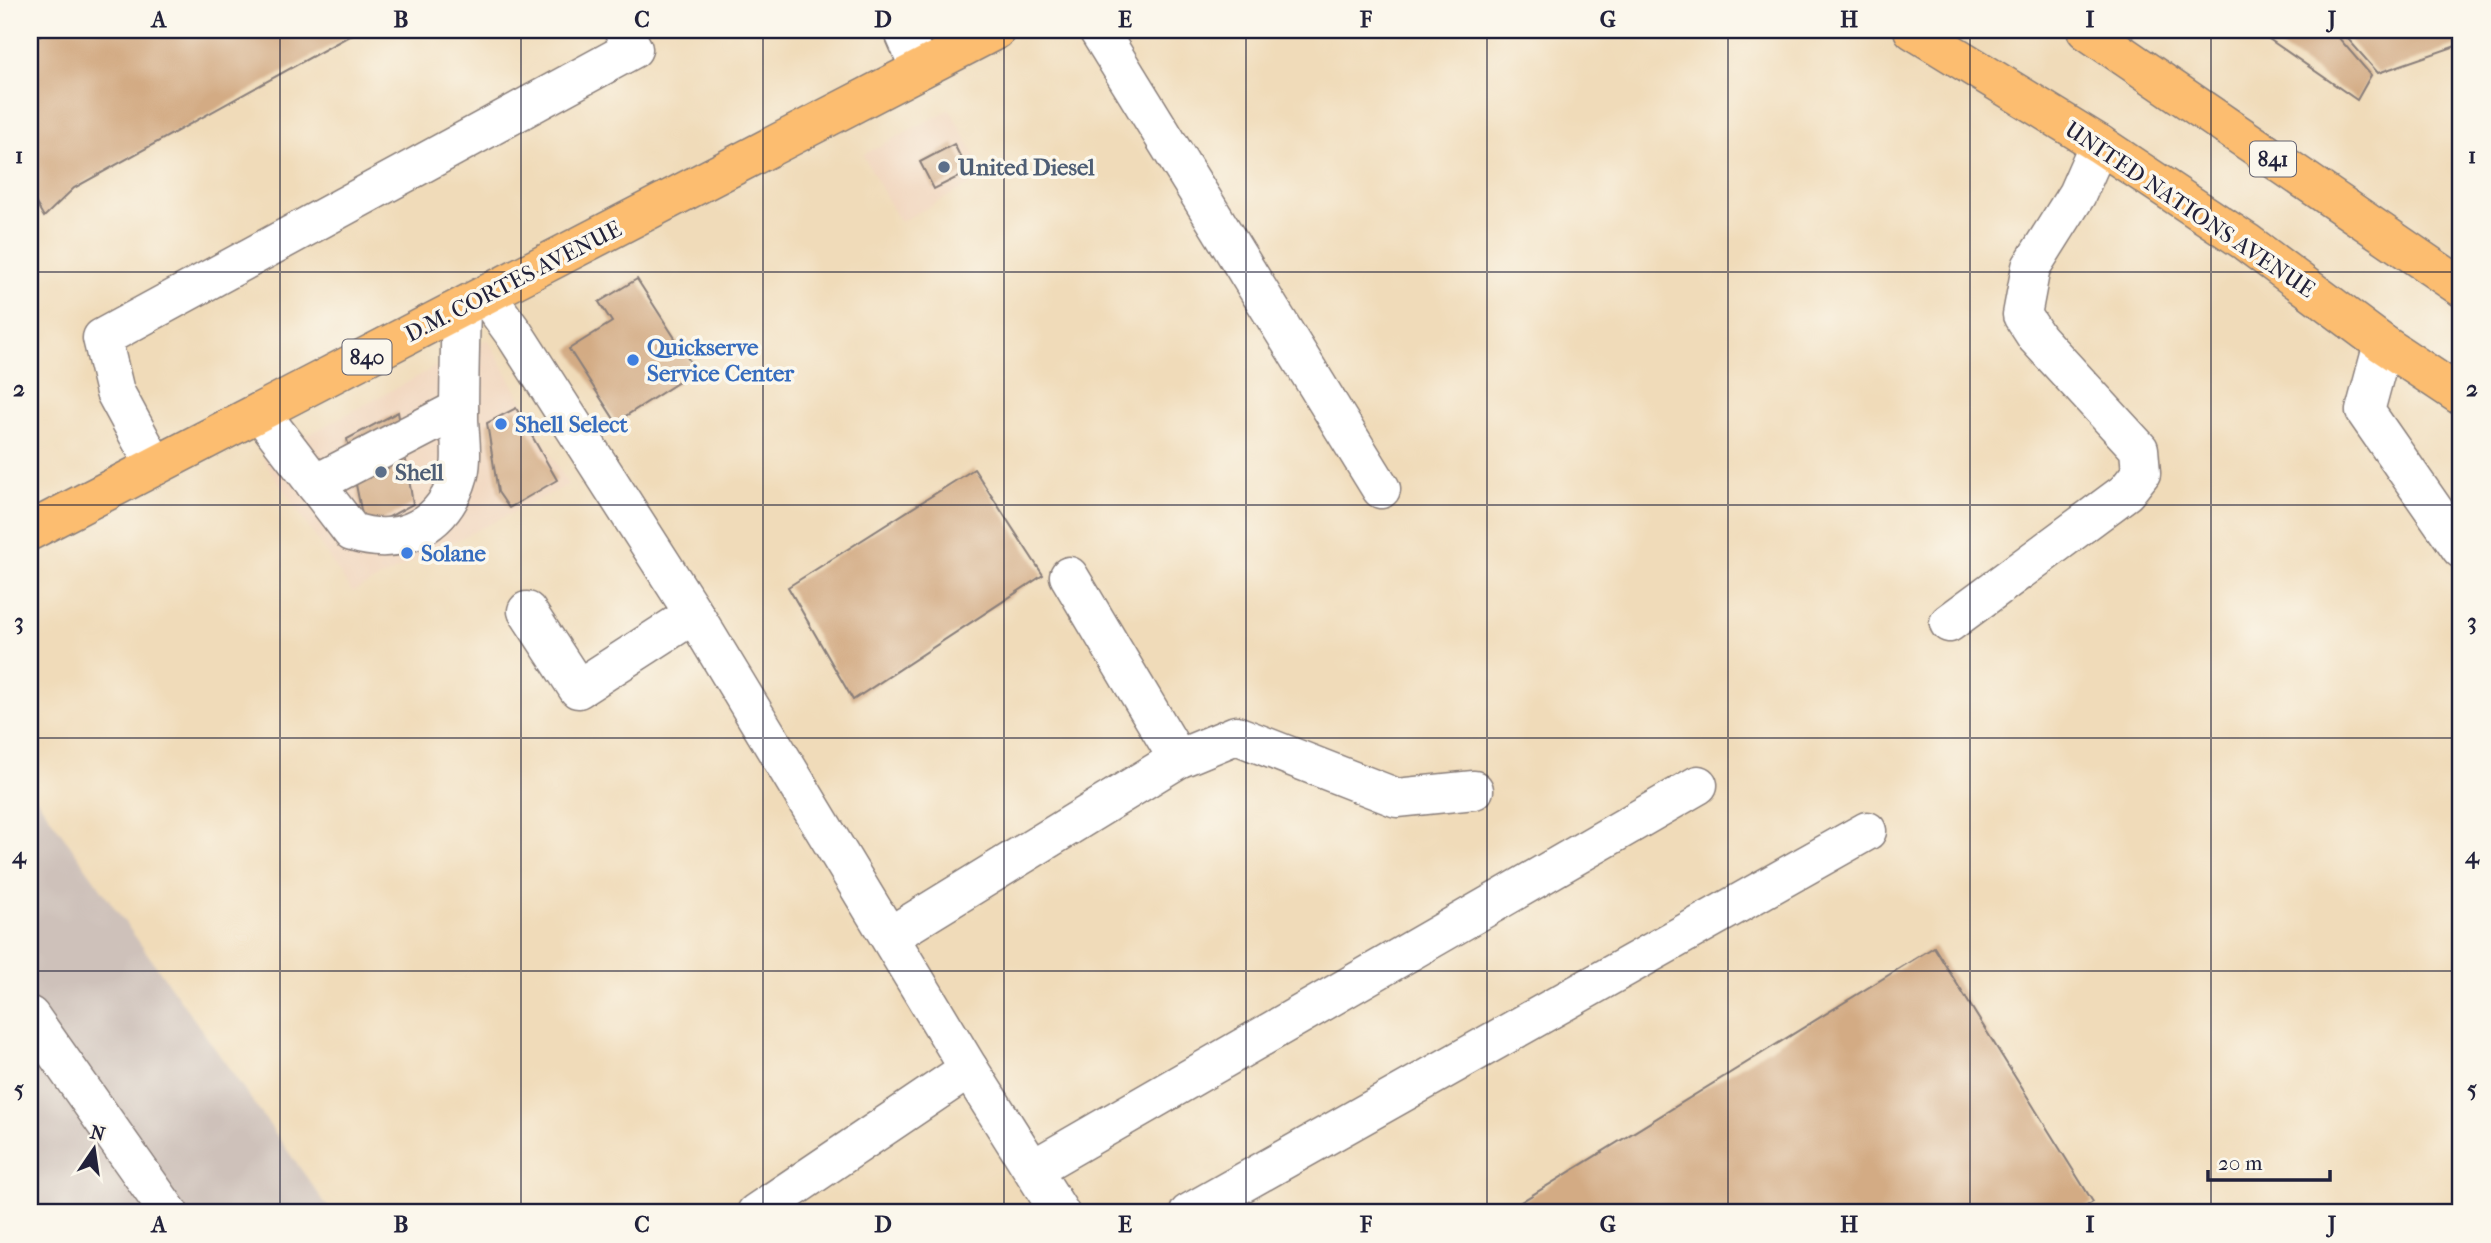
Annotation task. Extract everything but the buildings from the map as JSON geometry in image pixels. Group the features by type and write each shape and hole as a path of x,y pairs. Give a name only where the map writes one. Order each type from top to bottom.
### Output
{"main road":[{"name":"D.M. CORTES AVENUE","path":"30,531 996,30"},
{"name":"UNITED NATIONS AVENUE","path":"1913,30 2099,144 2246,242 2383,344 2461,396"},
{"name":"841","path":"2086,30 2461,287"}],"street":[{"path":"156,467 115,392 102,338 633,49 623,30"},
{"path":"903,30 920,69"},
{"path":"1098,30 1381,489"},
{"path":"1949,623 2126,492 2141,473 2139,449 2037,338 2022,315 2031,267 2077,194 2099,144"},
{"path":"260,412 352,532 382,538 416,531 432,521 445,507 460,472 459,409 473,301"},
{"path":"473,301 515,335 694,614 969,1069 1060,1213"},
{"path":"2383,344 2365,411 2461,549"},
{"path":"315,485 459,409"},
{"path":"1069,576 1178,759"},
{"path":"527,611 578,689 694,614"},
{"path":"890,936 1178,759 1236,736 1396,798 1474,790"},
{"path":"1033,1169 1698,785"},
{"path":"1189,1213 1867,831"},
{"path":"30,1016 169,1213"},
{"path":"756,1213 969,1069"}],"shaded area":[{"path":"950,109 986,176 900,222 863,155"},
{"path":"488,339 568,485 352,592 263,459"},
{"path":"30,789 332,1213 30,1213"}],"place":[{"name":"United Diesel","path":"944,167"},
{"name":"Quickserve Service Center","path":"633,360"},
{"name":"Shell Select","path":"501,424"},
{"name":"Shell","path":"381,472"},
{"name":"Solane","path":"407,553"}]}
